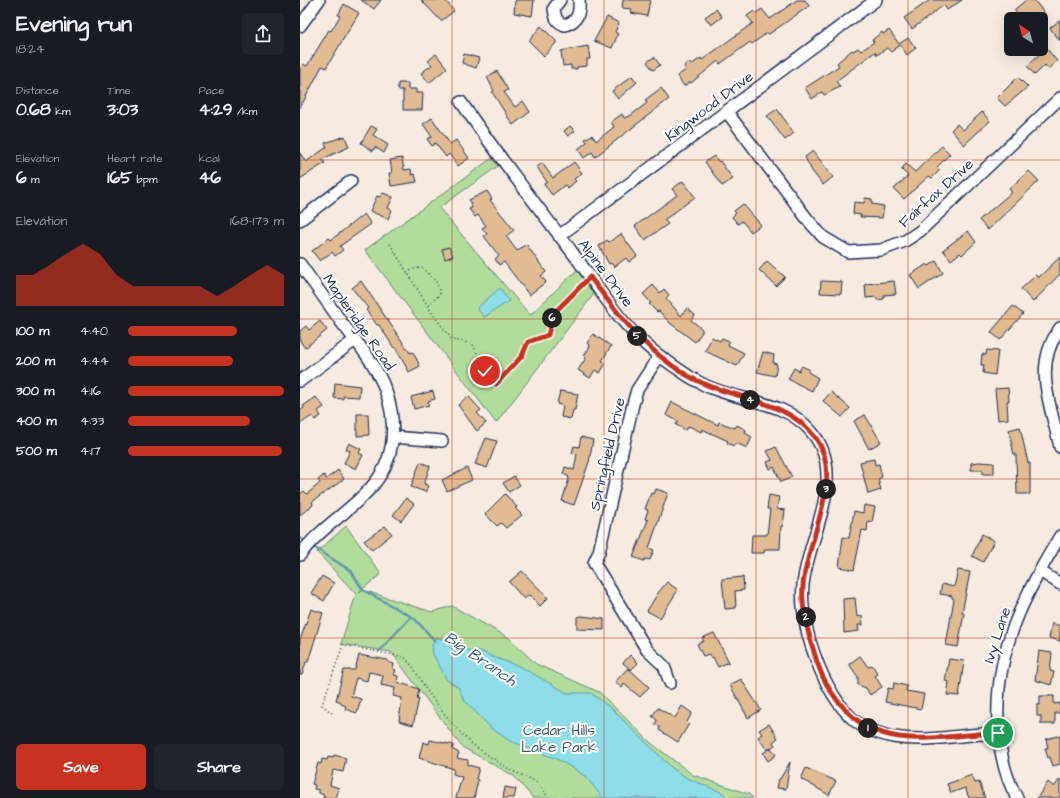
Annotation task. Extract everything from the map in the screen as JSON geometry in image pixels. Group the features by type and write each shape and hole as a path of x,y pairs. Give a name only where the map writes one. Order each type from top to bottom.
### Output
{"street":[{"path":"300,26 319,0"},
{"path":"560,0 554,8 555,17 559,23 565,25 576,20 579,14 579,0"},
{"name":"Kingwood Drive","path":"559,236 876,0"},
{"name":"Fairfax Drive","path":"727,112 808,220 823,236 848,252 881,250 905,241 920,231 1060,98"},
{"name":"Alpine Drive","path":"461,102 559,236 626,324 659,356 685,374 713,389 788,412 809,429 817,439 826,464 828,484 807,560 803,585 803,604 812,642 822,674 830,691 854,720 874,731 894,737 934,738 998,733"},
{"path":"300,220 351,181"},
{"name":"Mapleridge Road","path":"300,264 376,369 386,390 390,408 393,437 389,457 375,482 354,506 324,529 300,555"},
{"path":"1060,328 1047,351 1044,375 1060,447"},
{"path":"300,381 355,340"},
{"name":"Springfield Drive","path":"659,356 637,390 599,552 594,563 647,650 664,666 670,683"},
{"path":"393,437 442,441"},
{"name":"Ivy Lane","path":"1017,798 1007,777 998,733 998,692 1004,654 1021,610 1040,571 1060,536"},
{"path":"1040,571 1060,584"}],"path":[{"path":"390,244 428,306 452,340 462,341 473,346 485,371 496,384 522,356 528,342 548,335 553,314 590,277"},
{"path":"407,273 414,269 422,268 436,281 440,294 428,306"},
{"path":"332,713 322,705 343,645 404,657 413,667 427,691 450,721 470,743 510,770 537,782 549,798"}],"green space":[{"path":"492,158 498,166 439,208 530,315 577,270 594,294 496,423 365,250"},
{"name":"Cedar Hills Lake Park","path":"346,526 381,574 359,592 363,590 432,612 452,606 509,638 536,664 599,692 651,743 693,775 749,794 753,798 533,798 514,776 462,747 391,652 341,644 356,594 317,552"}],"water":[{"path":"500,288 509,301 484,317 477,308"},
{"path":"435,638 444,639 458,650 480,651 521,667 567,693 591,693 612,709 672,768 687,778 723,793 727,798 603,798 586,777 576,770 559,760 510,741 492,729 464,700 458,687 447,680 433,654 432,646"}],"building":[{"path":"361,0 381,0 374,9"},
{"path":"421,0 445,0 454,11 441,21"},
{"path":"534,0 532,16 514,13 515,1"},
{"path":"623,0 650,0 647,16 631,13 632,9 622,8"},
{"path":"797,0 805,0 809,6 769,34 767,33 752,44 750,42 720,64 718,61 691,83 690,82 684,86 677,76 686,70 684,66 689,62 691,65 701,58 702,60 753,23 747,16 754,11 756,13 762,9 770,19"},
{"path":"930,0 962,0 947,10 944,5 912,29 904,18"},
{"path":"1026,0 1034,0 1044,12 1016,12 1014,10"},
{"path":"344,4 359,13 326,68 322,66 300,108 300,70 303,64 307,66 329,30 331,31 340,16 338,15"},
{"path":"716,9 722,17 711,25 705,17"},
{"path":"607,17 619,23 615,32 618,34 612,48 594,41"},
{"path":"1060,20 1060,41 1050,28"},
{"path":"541,26 556,41 556,43 544,56 529,41"},
{"path":"889,30 899,44 908,38 916,48 907,55 900,45 891,52 887,48 877,55 875,52 836,81 840,87 824,95 822,92 812,99 805,88 839,66 837,63 852,50 853,51 858,48 861,51 874,42 872,40 882,32 883,34"},
{"path":"588,46 590,59 587,59 587,66 571,69 571,65 563,66 561,51"},
{"path":"1048,50 1057,61 1048,69 1045,65 1035,75 1027,66 1038,56 1048,56"},
{"path":"436,54 447,68 429,83 421,73 432,65 428,61"},
{"path":"464,54 479,58 476,68 462,63"},
{"path":"654,57 660,65 653,70 647,62"},
{"path":"497,71 508,90 504,92 515,107 523,101 530,112 513,125 492,92 494,91 487,77"},
{"path":"632,76 637,82 618,99 612,91"},
{"path":"1018,77 1028,87 1005,106 997,98"},
{"path":"398,83 408,83 408,89 416,89 416,93 423,93 422,110 403,110 403,90 398,90"},
{"path":"661,88 669,99 595,157 592,152 584,158 578,149 587,142 585,139 592,135 596,141 614,127 611,122 622,114 624,118 630,116 647,103 645,100"},
{"path":"777,109 794,133 785,140 767,116"},
{"path":"982,112 990,121 964,145 951,130 957,124 963,130"},
{"path":"432,118 450,144 456,140 469,158 458,166 449,154 446,157 435,143 432,146 427,139 432,137 423,124"},
{"path":"371,126 377,129 373,135 388,145 384,153 375,147 373,151 361,143"},
{"path":"570,126 575,131 568,136 564,131"},
{"path":"345,136 349,147 322,159 325,163 300,179 300,153 306,162 327,147 325,143"},
{"path":"942,146 950,154 937,167 940,170 932,178 929,176 904,199 894,189 908,176 902,170 903,167 906,164 915,172"},
{"path":"813,151 833,177 823,185 812,171 805,157"},
{"path":"714,156 719,162 720,161 733,179 722,186 705,162"},
{"path":"402,158 404,170 411,169 412,175 415,174 417,182 391,186 389,173 392,173 390,160"},
{"path":"574,162 582,173 574,179 576,181 568,188 565,185 552,195 544,184 547,182 537,167 542,163 553,178"},
{"path":"1029,171 1039,181 988,230 979,220 1012,192 1009,189"},
{"path":"683,181 695,197 664,220 668,224 645,240 635,226 677,195 672,189"},
{"path":"487,191 492,199 490,200 514,230 506,236 517,251 526,244 546,272 541,276 546,282 529,295 504,262 499,265 495,259 499,256 484,236 487,234 482,228 486,226 478,215 475,217 469,209 472,208 469,200"},
{"path":"383,193 393,197 388,208 392,210 388,219 370,211 377,196 380,197"},
{"path":"865,198 872,199 872,204 884,206 882,218 860,217 861,215 853,214 854,202 864,203"},
{"path":"743,204 761,225 751,232 742,221 738,224 732,217 736,213 734,211"},
{"path":"364,214 371,224 340,246 343,250 335,256 332,252 320,261 312,251 329,238 331,240"},
{"path":"968,231 976,242 962,255 960,253 951,260 943,250"},
{"path":"621,234 637,256 629,262 626,258 614,267 611,263 609,264 599,246 607,240 609,242"},
{"path":"449,247 453,256 445,259 442,249"},
{"path":"1060,257 1060,274 1033,302 1021,289 1036,275 1038,278"},
{"path":"767,261 785,277 776,286 759,270"},
{"path":"936,261 943,273 919,289 910,275 927,264 929,266"},
{"path":"361,281 410,353 413,352 420,366 409,372 395,347 394,348 379,325 377,325 366,310 368,308 352,288"},
{"path":"821,281 842,282 841,294 820,293"},
{"path":"894,281 896,294 884,295 884,299 877,300 876,297 866,298 865,284"},
{"path":"653,285 660,293 664,289 669,295 666,298 681,316 687,308 695,315 691,320 702,329 702,332 695,342 670,323 659,311 657,312 649,304 651,303 643,294"},
{"path":"1013,306 1023,314 1000,340 991,332"},
{"path":"320,321 327,330 305,348 300,341 300,331 306,326 309,330"},
{"path":"593,334 611,346 602,361 606,363 600,373 595,370 590,378 578,370 586,358 584,356 590,346 587,343"},
{"path":"712,337 720,341 722,338 729,341 728,345 744,353 737,366 705,351"},
{"path":"987,350 998,351 995,375 983,373 984,365 981,365 982,354 986,355"},
{"path":"763,352 774,355 773,363 777,364 775,376 757,372"},
{"path":"802,366 810,370 808,372 818,378 812,391 788,379 794,368 799,371"},
{"path":"335,383 360,386 359,397 343,396 343,399 334,398"},
{"path":"1008,388 1008,419 998,420 995,389"},
{"path":"433,391 435,399 428,401 429,405 414,409 411,397"},
{"path":"560,391 578,394 575,410 573,410 571,419 561,417 563,406 557,404"},
{"path":"831,392 850,408 842,417 823,401"},
{"path":"468,396 481,410 477,413 486,423 477,431 458,405"},
{"path":"316,397 324,407 318,411 321,416 315,420 312,416 300,424 300,411 304,408 303,406"},
{"path":"672,402 718,425 719,422 735,428 737,425 746,430 745,433 752,437 747,448 736,443 734,446 727,443 728,441 702,429 701,432 689,426 686,430 676,425 678,421 666,415"},
{"path":"357,414 368,414 369,435 357,436"},
{"path":"865,415 881,442 869,449 854,421"},
{"path":"1020,427 1028,463 1030,463 1030,494 1017,494 1016,455 1014,455 1009,430"},
{"path":"581,437 593,440 589,462 574,505 562,501 569,479 568,476 563,474 565,467 574,470 577,454 572,453 574,446 579,447"},
{"path":"486,438 497,441 487,468 475,464"},
{"path":"349,443 361,449 359,453 363,455 356,469 344,463 350,451 346,449"},
{"path":"776,447 792,477 781,482 774,467 770,469 767,462 772,460 767,451"},
{"path":"874,459 875,465 879,464 882,477 878,479 881,490 868,494 860,462"},
{"path":"420,462 430,466 424,484 428,485 426,492 411,487"},
{"path":"971,463 994,463 994,474 983,474 983,470 971,470"},
{"path":"467,468 472,480 447,491 442,480"},
{"path":"338,470 344,479 312,502 313,505 300,515 300,494 304,491 307,494 320,483 318,480 324,475 326,479"},
{"path":"514,476 520,485 509,492 503,483"},
{"path":"656,489 668,493 649,548 654,550 650,560 645,559 644,561 633,557 648,520 645,519 648,510 645,509 651,493 654,494"},
{"path":"505,494 522,515 506,528 501,523 497,526 485,514"},
{"path":"769,495 779,497 777,509 785,510 783,526 781,526 780,549 765,549 764,553 751,553 752,535 767,535 770,509 767,509"},
{"path":"406,498 414,504 401,521 393,515"},
{"path":"864,505 875,507 872,522 868,521 867,531 862,530 854,570 839,567 843,537 849,538 854,511 863,513"},
{"path":"385,526 392,534 372,550 364,541"},
{"path":"982,534 994,541 983,562 972,556"},
{"path":"958,570 970,572 962,613 964,613 958,647 946,645 954,599 952,596 940,594 942,584 954,587"},
{"path":"522,571 548,598 540,606 529,595 524,599 509,582"},
{"path":"322,576 334,583 324,601 311,593"},
{"path":"743,577 744,590 735,591 736,608 725,609 722,579"},
{"path":"667,582 678,590 660,618 647,611"},
{"path":"855,598 857,617 862,616 863,625 858,625 859,631 844,633 843,599"},
{"path":"311,609 323,613 308,662 306,662 302,675 300,675 300,640"},
{"path":"582,616 604,619 604,630 577,629 577,617"},
{"path":"1052,623 1060,626 1060,641 1049,638"},
{"path":"714,633 729,662 718,667 713,657 711,658 709,654 703,656 697,644 704,641 702,638"},
{"path":"1039,651 1052,653 1050,671 1054,672 1051,685 1035,680"},
{"path":"359,655 388,660 388,662 394,664 393,669 396,670 394,675 398,676 397,682 419,689 417,699 419,699 413,725 399,721 402,698 393,696 395,688 381,685 383,675 369,672 367,681 356,678 351,696 361,699 357,713 345,709 346,706 336,700 344,670 355,670"},
{"path":"630,655 638,663 631,670 623,663"},
{"path":"860,656 868,667 872,665 878,674 875,676 882,687 870,695 866,688 858,685 858,677 849,664"},
{"path":"949,659 964,661 959,696 947,695 949,682 945,681"},
{"path":"628,668 649,687 640,697 624,684 622,688 615,682"},
{"path":"741,679 761,710 748,718 730,685"},
{"path":"894,683 907,686 906,691 924,694 921,709 885,702 888,688 893,689"},
{"path":"1040,696 1054,696 1054,704 1060,703 1060,713 1055,713 1055,724 1041,724 1041,716 1037,716 1037,705 1040,705"},
{"path":"682,706 692,713 687,722 689,724 678,742 659,730 660,727 655,724 657,720 652,716 658,708 675,718"},
{"path":"769,724 778,738 773,742 775,745 767,750 758,737 762,734 759,730"},
{"path":"1058,736 1060,737 1060,764 1053,766 1050,757 1048,758 1045,748 1048,748 1046,739"},
{"path":"430,740 454,745 452,749 459,753 457,758 468,760 468,765 479,768 474,798 456,798 462,777 453,774 454,769 419,758 423,742 429,744"},
{"path":"771,748 776,755 768,761 763,753"},
{"path":"334,755 346,758 343,772 333,770 330,785 339,788 336,798 323,798 324,795 319,793 319,790 314,789 315,785 312,784 318,763 321,764 322,759 327,760 328,757 333,758"},
{"path":"790,762 786,789 777,788 779,779"},
{"path":"806,768 836,781 829,795 801,779"},
{"path":"972,775 975,783 979,782 985,798 969,798 965,788 951,793 947,784"},
{"path":"1060,779 1060,798 1037,798 1048,782 1054,787"},
{"path":"505,787 516,789 514,798 503,798"}],"waterway":[{"name":"Big Branch","path":"300,538 306,542"},
{"name":"Big Branch","path":"312,546 351,571 363,590 414,618 436,642"},
{"path":"379,651 411,617"}],"route":[{"path":"485,371 496,384 510,367 522,356 528,342 548,335 553,314 590,277 626,324 640,339 659,356 685,374 713,389 788,412 809,429 817,439 826,464 828,484 807,560 802,599 818,664 830,691 854,720 879,733 894,737 934,738 998,733"}]}
